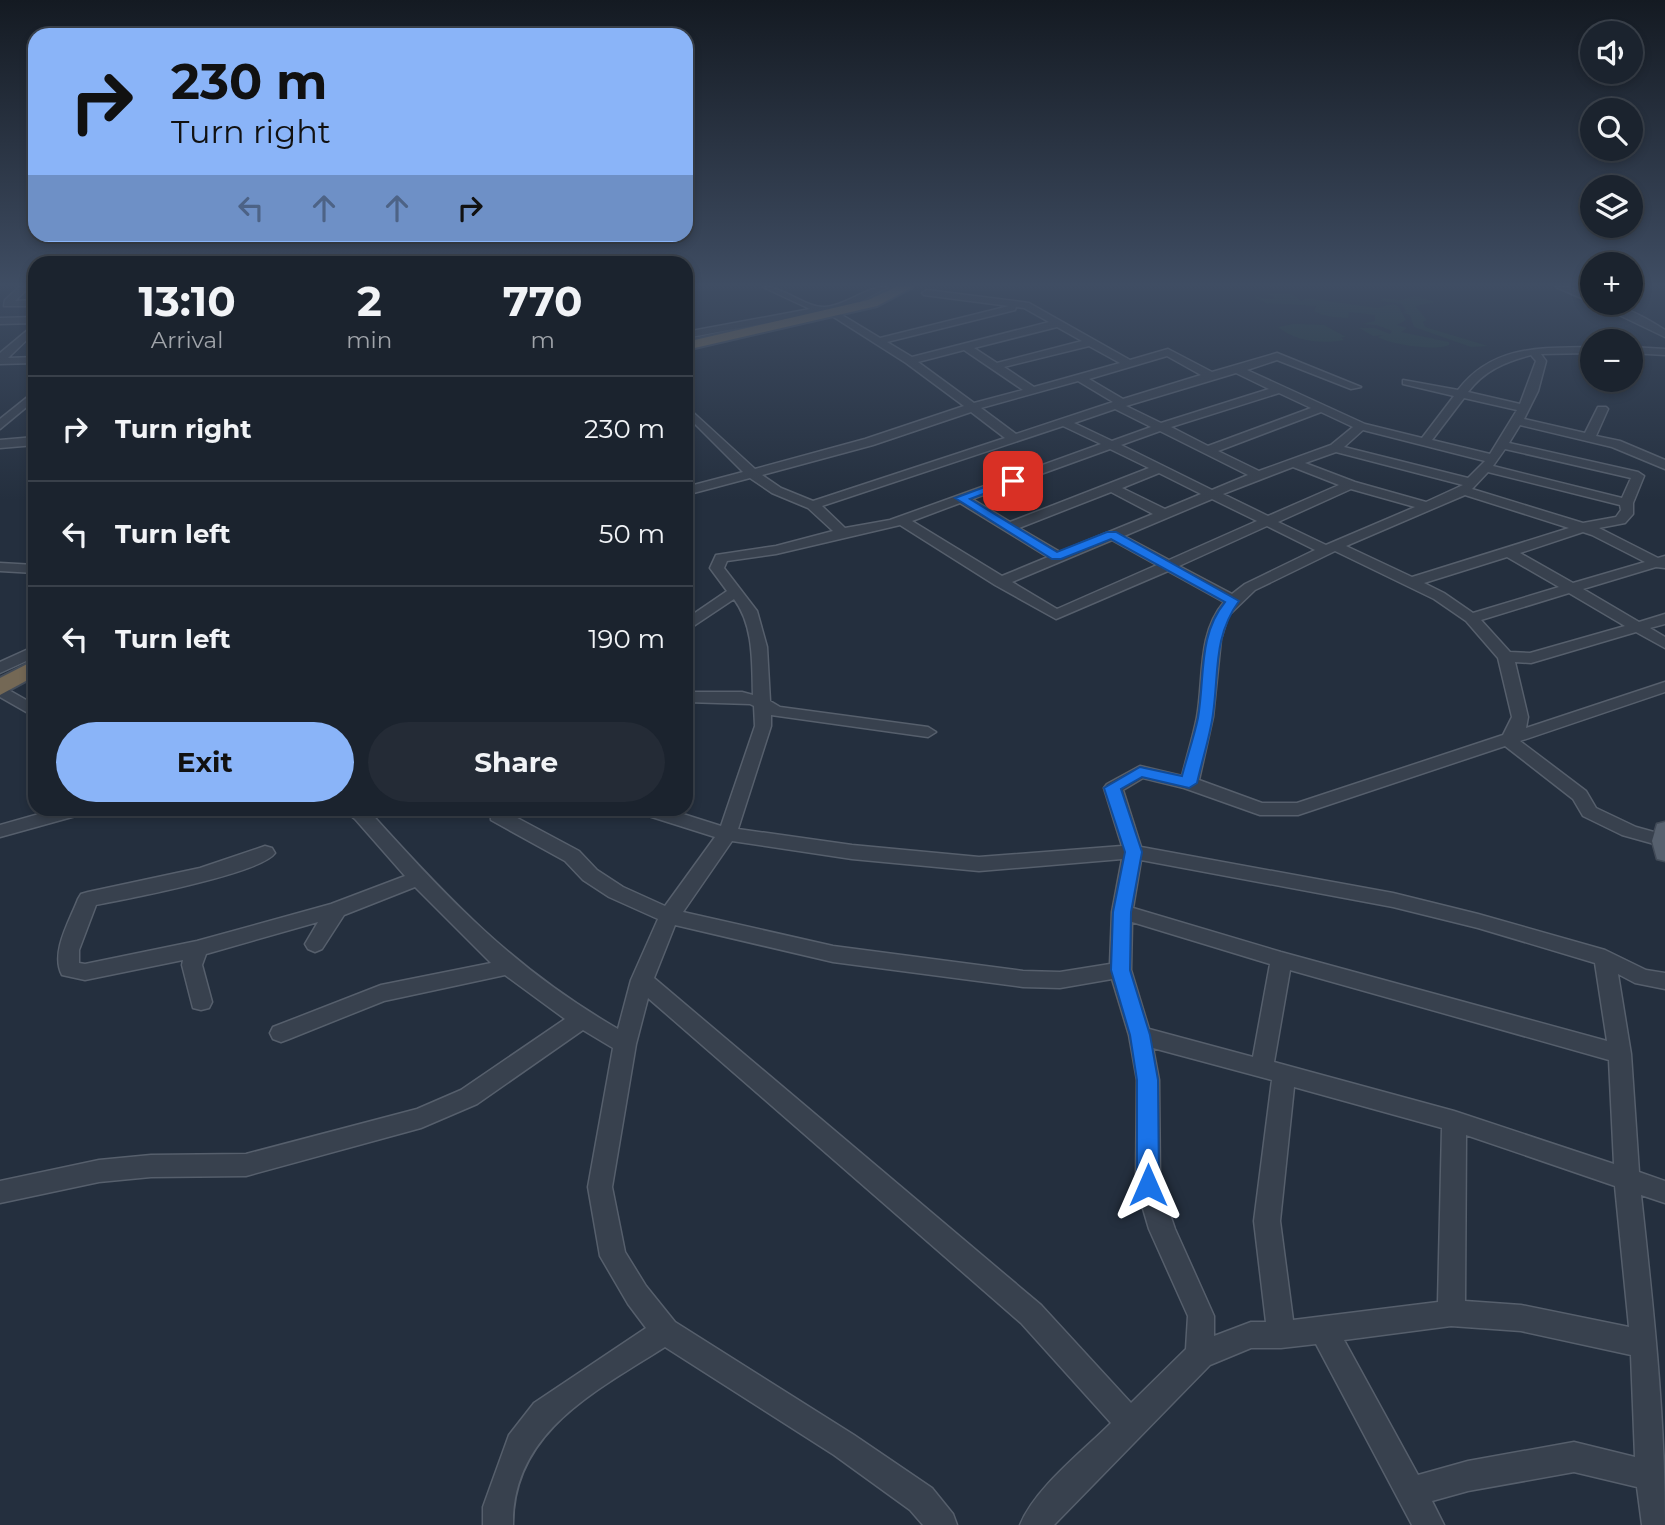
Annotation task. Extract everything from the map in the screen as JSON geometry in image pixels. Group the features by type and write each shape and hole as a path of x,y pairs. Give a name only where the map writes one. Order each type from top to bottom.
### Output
{"highway":[{"path":"0,689 28,671"}],"street":[{"path":"906,358 1012,437"},
{"path":"910,361 921,358"},
{"path":"984,358 1033,391"},
{"path":"997,366 1028,358"},
{"path":"1119,358 1129,364"},
{"path":"693,489 870,442 973,407 1148,358"},
{"path":"1179,358 1210,376"},
{"path":"693,417 754,474 798,502 813,505 1012,437 1271,358"},
{"path":"1282,358 1355,387"},
{"path":"1425,442 1477,373 1485,367 1512,358"},
{"path":"1189,783 1205,717 1213,639 1221,615 1250,587 1468,487 1490,464 1520,414 1540,358"},
{"path":"0,370 3,361 28,360"},
{"path":"1237,370 1361,426 1425,442 1490,464 1626,503"},
{"path":"1080,378 1158,428 1258,475"},
{"path":"1406,382 1461,394 1639,452 1665,466"},
{"path":"942,1525 921,1499 910,1491 844,1445 665,1331 637,1295 613,1256 600,1187 625,1044 642,980 669,916 727,834 763,726 760,647 751,611 719,563 901,520 1158,428 1280,389"},
{"path":"0,408 28,407"},
{"path":"0,425 28,408"},
{"path":"1206,451 1321,408"},
{"path":"1590,436 1602,409"},
{"path":"1064,422 1268,522 1412,582 1439,596 1471,618 1506,657 1520,717 1517,728 1508,740"},
{"path":"1000,582 1056,556 1258,475 1335,448 1361,426"},
{"path":"0,444 28,442"},
{"path":"1412,582 1585,527 1620,520 1628,511 1626,503 1638,476 1502,445"},
{"path":"1335,448 1468,487 1585,527 1662,563"},
{"path":"1292,462 1350,485 1428,507"},
{"path":"1009,527 1159,469"},
{"path":"901,520 1056,615 1350,485"},
{"path":"1113,488 1164,514"},
{"path":"961,498 1056,556"},
{"path":"813,505 842,533"},
{"path":"1111,534 1233,601"},
{"path":"1509,552 1665,643"},
{"path":"1471,618 1662,563"},
{"path":"0,567 28,569"},
{"path":"693,621 736,591"},
{"path":"1506,657 1531,658 1665,619"},
{"path":"0,668 28,654"},
{"path":"1200,1355 1201,1316 1162,1229 1148,1185 1147,1080 1140,1035 1120,970 1122,912 1133,852 1113,788 1140,772 1189,783 1260,809 1298,808 1665,687"},
{"path":"0,689 28,707"},
{"path":"693,697 742,697 776,711 928,732"},
{"path":"1508,740 1580,794 1589,812 1629,831 1664,841"},
{"path":"0,831 55,816"},
{"path":"368,816 418,878 508,967 545,998 625,1044"},
{"path":"498,816 572,856 590,875 615,892 669,916 833,954 1023,979 1060,980 1120,970"},
{"path":"668,816 727,834 852,852 979,864 1133,852 1393,900 1579,949 1642,976 1665,981"},
{"path":"265,853 195,877 88,899 69,950 69,969 85,972 197,949 337,909 418,878"},
{"path":"315,944 337,909"},
{"path":"1122,912 1281,960 1620,1054"},
{"path":"197,949 192,965 201,1002"},
{"path":"1605,958 1620,1054 1627,1179 1658,1477 1657,1525"},
{"path":"1281,960 1267,1221 1282,1335"},
{"path":"281,1032 381,993 508,967"},
{"path":"642,980 1031,1314 1130,1423"},
{"path":"0,1192 99,1171 151,1166 246,1165 421,1118 469,1097 582,1019"},
{"path":"1140,1035 1454,1121 1665,1192"},
{"path":"1451,1313 1454,1121"},
{"path":"1035,1525 1130,1423 1200,1355 1251,1335 1282,1335 1451,1313 1521,1318 1644,1344"},
{"path":"1322,1328 1429,1525"},
{"path":"498,1525 498,1507 519,1445 544,1413 605,1369 665,1331"},
{"path":"1410,1492 1468,1476 1574,1457 1658,1477"}],"route":[{"path":"1013,481 961,498 1056,556 1111,534 1233,601 1221,615 1213,639 1212,671 1205,717 1189,783 1140,772 1113,788 1133,852 1122,912 1120,970 1140,1035 1147,1080 1148,1185"}]}
